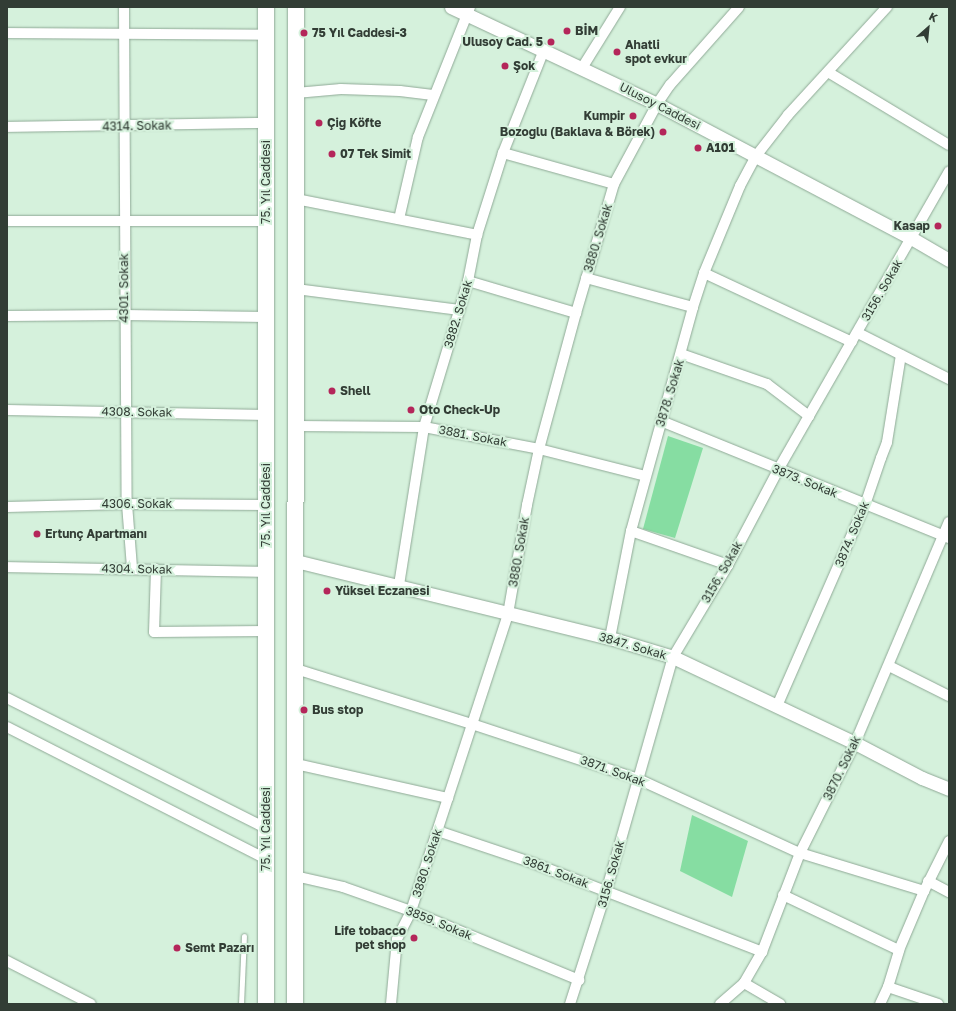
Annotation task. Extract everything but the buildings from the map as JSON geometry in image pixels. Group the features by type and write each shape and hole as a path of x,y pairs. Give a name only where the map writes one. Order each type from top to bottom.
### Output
{"main road":[{"name":"75. Yıl Caddesi","path":"266,7 266,1004"},
{"path":"295,1004 296,7"}],"street":[{"name":"4301. Sokak","path":"124,7 125,412 127,504 132,568"},
{"name":"Ulusoy Caddesi","path":"451,7 468,10 544,50 657,104 912,238 949,260"},
{"path":"582,68 620,7"},
{"name":"3880. Sokak","path":"391,1004 397,939 411,911 508,614 527,506 540,449 576,312 614,184 657,104 670,85 739,7"},
{"name":"3878. Sokak","path":"610,638 631,531 693,307 704,273 740,186 756,156 788,115 887,7"},
{"path":"399,219 418,137 433,95 468,10"},
{"path":"7,33 266,36"},
{"name":"3882. Sokak","path":"399,585 424,427 460,310 468,281 477,235 504,153 544,50"},
{"path":"828,72 949,146"},
{"path":"296,93 341,89 400,91 433,95"},
{"name":"4314. Sokak","path":"7,127 266,123"},
{"path":"504,153 614,184"},
{"name":"3156. Sokak","path":"570,1004 579,980 606,892 673,657 728,565 778,470 949,172"},
{"path":"296,198 477,235"},
{"path":"7,222 266,221"},
{"path":"704,273 852,342"},
{"path":"586,278 693,307"},
{"path":"468,281 576,312"},
{"path":"296,289 460,310"},
{"path":"7,316 124,315 266,317"},
{"path":"858,332 949,379"},
{"path":"681,354 767,384 809,416"},
{"name":"3874. Sokak","path":"777,706 865,505 887,442 901,355"},
{"name":"4308. Sokak","path":"7,410 266,415"},
{"name":"3873. Sokak","path":"661,421 778,470 947,537"},
{"name":"3881. Sokak","path":"296,426 424,427 540,449 646,476"},
{"name":"4306. Sokak","path":"7,507 127,504 266,505"},
{"name":"3870. Sokak","path":"720,1004 744,983 762,952 800,853 855,743 947,537 949,522"},
{"path":"631,531 728,565"},
{"name":"3847. Sokak","path":"296,561 399,585 508,614 610,638 673,657 855,743 922,778 949,789"},
{"name":"4304. Sokak","path":"7,567 132,568 266,572"},
{"path":"156,569 154,632 266,631"},
{"path":"889,666 949,696"},
{"name":"3871. Sokak","path":"296,669 472,724 638,779 800,853 924,891"},
{"path":"7,698 266,828"},
{"path":"7,727 266,859"},
{"path":"296,764 448,798"},
{"name":"3861. Sokak","path":"438,831 533,863 762,952"},
{"path":"880,1004 888,987 899,950 928,881 949,841"},
{"name":"3859. Sokak","path":"296,876 343,887 411,911 579,980"},
{"path":"928,881 949,892"},
{"path":"783,895 899,950"},
{"path":"7,961 91,1004"},
{"path":"744,983 780,1004"},
{"path":"888,987 938,1004"}],"lane":[{"path":"241,1004 244,936"}],"green space":[{"path":"668,436 703,448 675,538 643,529"},
{"path":"692,815 748,841 732,897 680,871"}],"place":[{"name":"BİM","path":"567,31"},
{"name":"75 Yıl Caddesi-3","path":"304,33"},
{"name":"Ulusoy Cad. 5","path":"551,42"},
{"name":"Ahatli spot evkur","path":"617,52"},
{"name":"Şok","path":"505,66"},
{"name":"Kumpir","path":"633,116"},
{"name":"Çig Köfte","path":"319,123"},
{"name":"Bozoglu (Baklava & Börek)","path":"663,132"},
{"name":"A101","path":"698,148"},
{"name":"07 Tek Simit","path":"332,154"},
{"name":"Kasap","path":"938,226"},
{"name":"Shell","path":"332,391"},
{"name":"Oto Check-Up","path":"411,410"},
{"name":"Ertunç Apartmanı","path":"37,534"},
{"name":"Yüksel Eczanesi","path":"327,591"},
{"name":"Bus stop","path":"304,710"},
{"name":"Life tobacco pet shop","path":"414,938"},
{"name":"Semt Pazarı","path":"177,948"}]}
